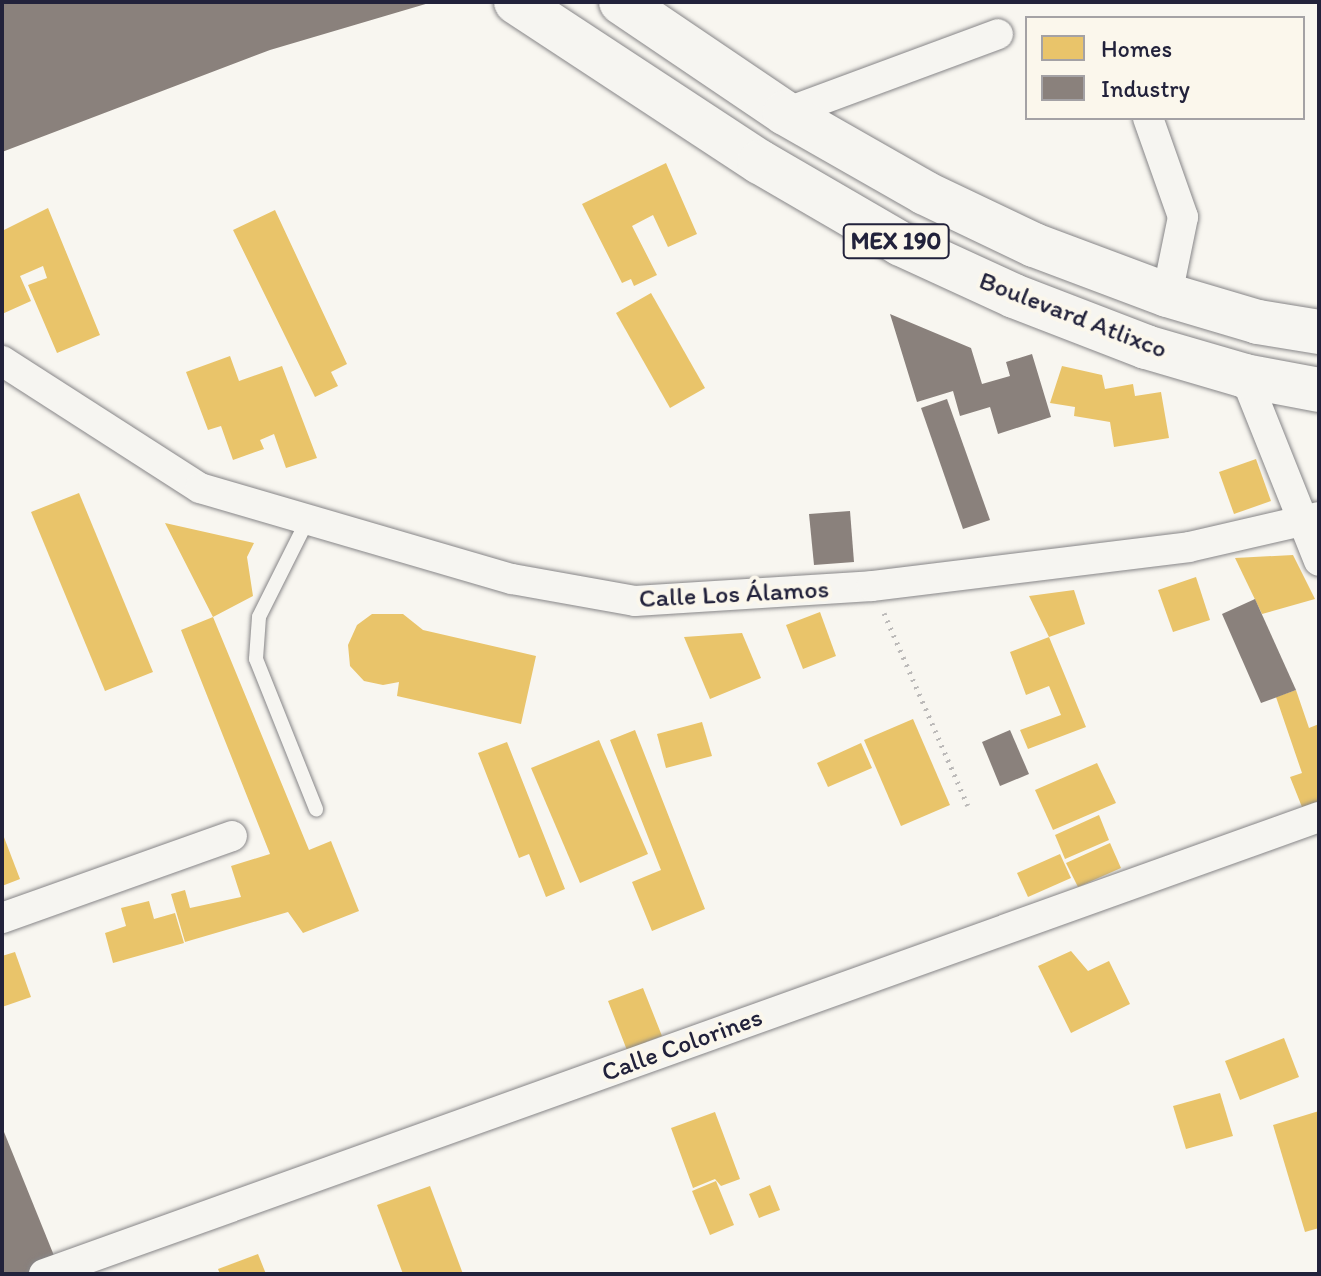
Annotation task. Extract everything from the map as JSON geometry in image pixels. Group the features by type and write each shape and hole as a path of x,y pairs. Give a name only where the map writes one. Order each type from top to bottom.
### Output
{"main road":[{"name":"Boulevard Atlixco","path":"516,2 760,162 901,244 1014,296 1146,347 1245,376 1319,390"},
{"name":"MEX 190","path":"621,2 785,113 925,193 1034,245 1167,295 1258,322 1319,332"}],"street":[{"path":"785,113 998,34"},
{"path":"1149,120 1183,217 1167,295"},
{"name":"Calle Los Álamos","path":"2,361 200,488 512,579 635,601 872,586 1189,547 1310,518"},
{"path":"1245,376 1310,518 1319,561"},
{"name":"Calle Colorines","path":"44,1274 1319,817"},
{"path":"2,918 232,836"}],"lane":[{"path":"307,521 259,617 256,659 316,809"}],"path":[{"path":"872,586 968,806"}],"building: Homes":[{"path":"666,163 697,234 668,247 653,215 632,226 657,275 634,286 631,279 622,283 582,204"},
{"path":"48,208 100,335 57,353 28,285 47,278 43,266 20,276 31,301 2,314 2,231"},
{"path":"275,210 347,364 331,372 338,386 315,397 233,230"},
{"path":"651,293 705,388 670,408 616,313"},
{"path":"230,356 239,381 282,366 317,458 286,468 274,434 260,440 264,449 233,460 221,426 208,430 186,372"},
{"path":"1062,366 1102,375 1105,389 1133,384 1135,396 1161,392 1169,438 1114,447 1110,422 1074,416 1075,407 1050,403"},
{"path":"1256,459 1271,501 1234,514 1219,472"},
{"path":"79,493 153,672 105,691 31,512"},
{"path":"165,523 254,543 247,557 253,596 213,617"},
{"path":"1293,555 1315,599 1262,614 1235,558"},
{"path":"1196,577 1210,620 1173,632 1158,590"},
{"path":"1074,590 1085,624 1049,637 1029,596"},
{"path":"820,612 836,656 803,669 786,625"},
{"path":"372,614 403,614 423,630 536,656 521,724 397,696 399,682 383,685 364,681 350,666 348,645 357,625"},
{"path":"213,617 309,850 331,841 359,911 303,933 288,912 185,942 171,894 185,890 190,908 241,897 231,866 270,854 181,630"},
{"path":"742,633 761,678 710,699 684,637"},
{"path":"1049,637 1086,727 1028,749 1020,730 1061,715 1049,686 1026,695 1010,652"},
{"path":"1296,690 1309,728 1319,724 1319,801 1302,807 1290,777 1302,773 1276,697"},
{"path":"913,719 950,805 901,826 864,740"},
{"path":"702,722 712,756 666,768 657,734"},
{"path":"635,730 705,909 652,931 632,882 661,870 610,740"},
{"path":"599,740 648,854 580,883 531,768"},
{"path":"507,742 565,889 546,897 529,854 519,858 478,753"},
{"path":"861,743 872,768 828,787 817,763"},
{"path":"1097,763 1116,803 1053,830 1035,790"},
{"path":"1099,815 1109,840 1065,859 1055,835"},
{"path":"2,832 20,879 2,886"},
{"path":"1110,843 1121,868 1078,887 1066,863"},
{"path":"1060,854 1071,878 1028,897 1017,873"},
{"path":"149,901 154,919 175,913 184,943 113,963 105,933 126,926 121,908"},
{"path":"1071,951 1088,971 1109,961 1130,1004 1071,1033 1038,966"},
{"path":"15,952 31,997 2,1007 2,956"},
{"path":"643,988 662,1036 646,1042 650,1051 630,1058 608,1001"},
{"path":"1284,1038 1299,1077 1240,1100 1225,1061"},
{"path":"1220,1093 1233,1136 1186,1149 1173,1106"},
{"path":"1319,1111 1319,1228 1305,1232 1273,1125"},
{"path":"715,1112 740,1179 721,1186 715,1179 693,1188 671,1128"},
{"path":"716,1181 734,1225 710,1235 692,1191"},
{"path":"770,1185 780,1210 759,1218 749,1194"},
{"path":"430,1186 463,1274 403,1274 377,1205"},
{"path":"258,1254 266,1274 220,1274 218,1269"}],"building: Industry":[{"path":"2,2 429,3 270,50 2,152"},
{"path":"890,314 971,348 982,384 1010,376 1006,362 1032,354 1051,417 998,434 990,407 960,416 953,391 917,402"},
{"path":"947,399 990,520 963,529 921,408"},
{"path":"850,511 854,562 814,565 809,514"},
{"path":"1255,599 1296,690 1261,703 1222,614"},
{"path":"1010,730 1029,774 1000,786 982,742"},
{"path":"2,1127 59,1268 44,1274 2,1274"}]}
